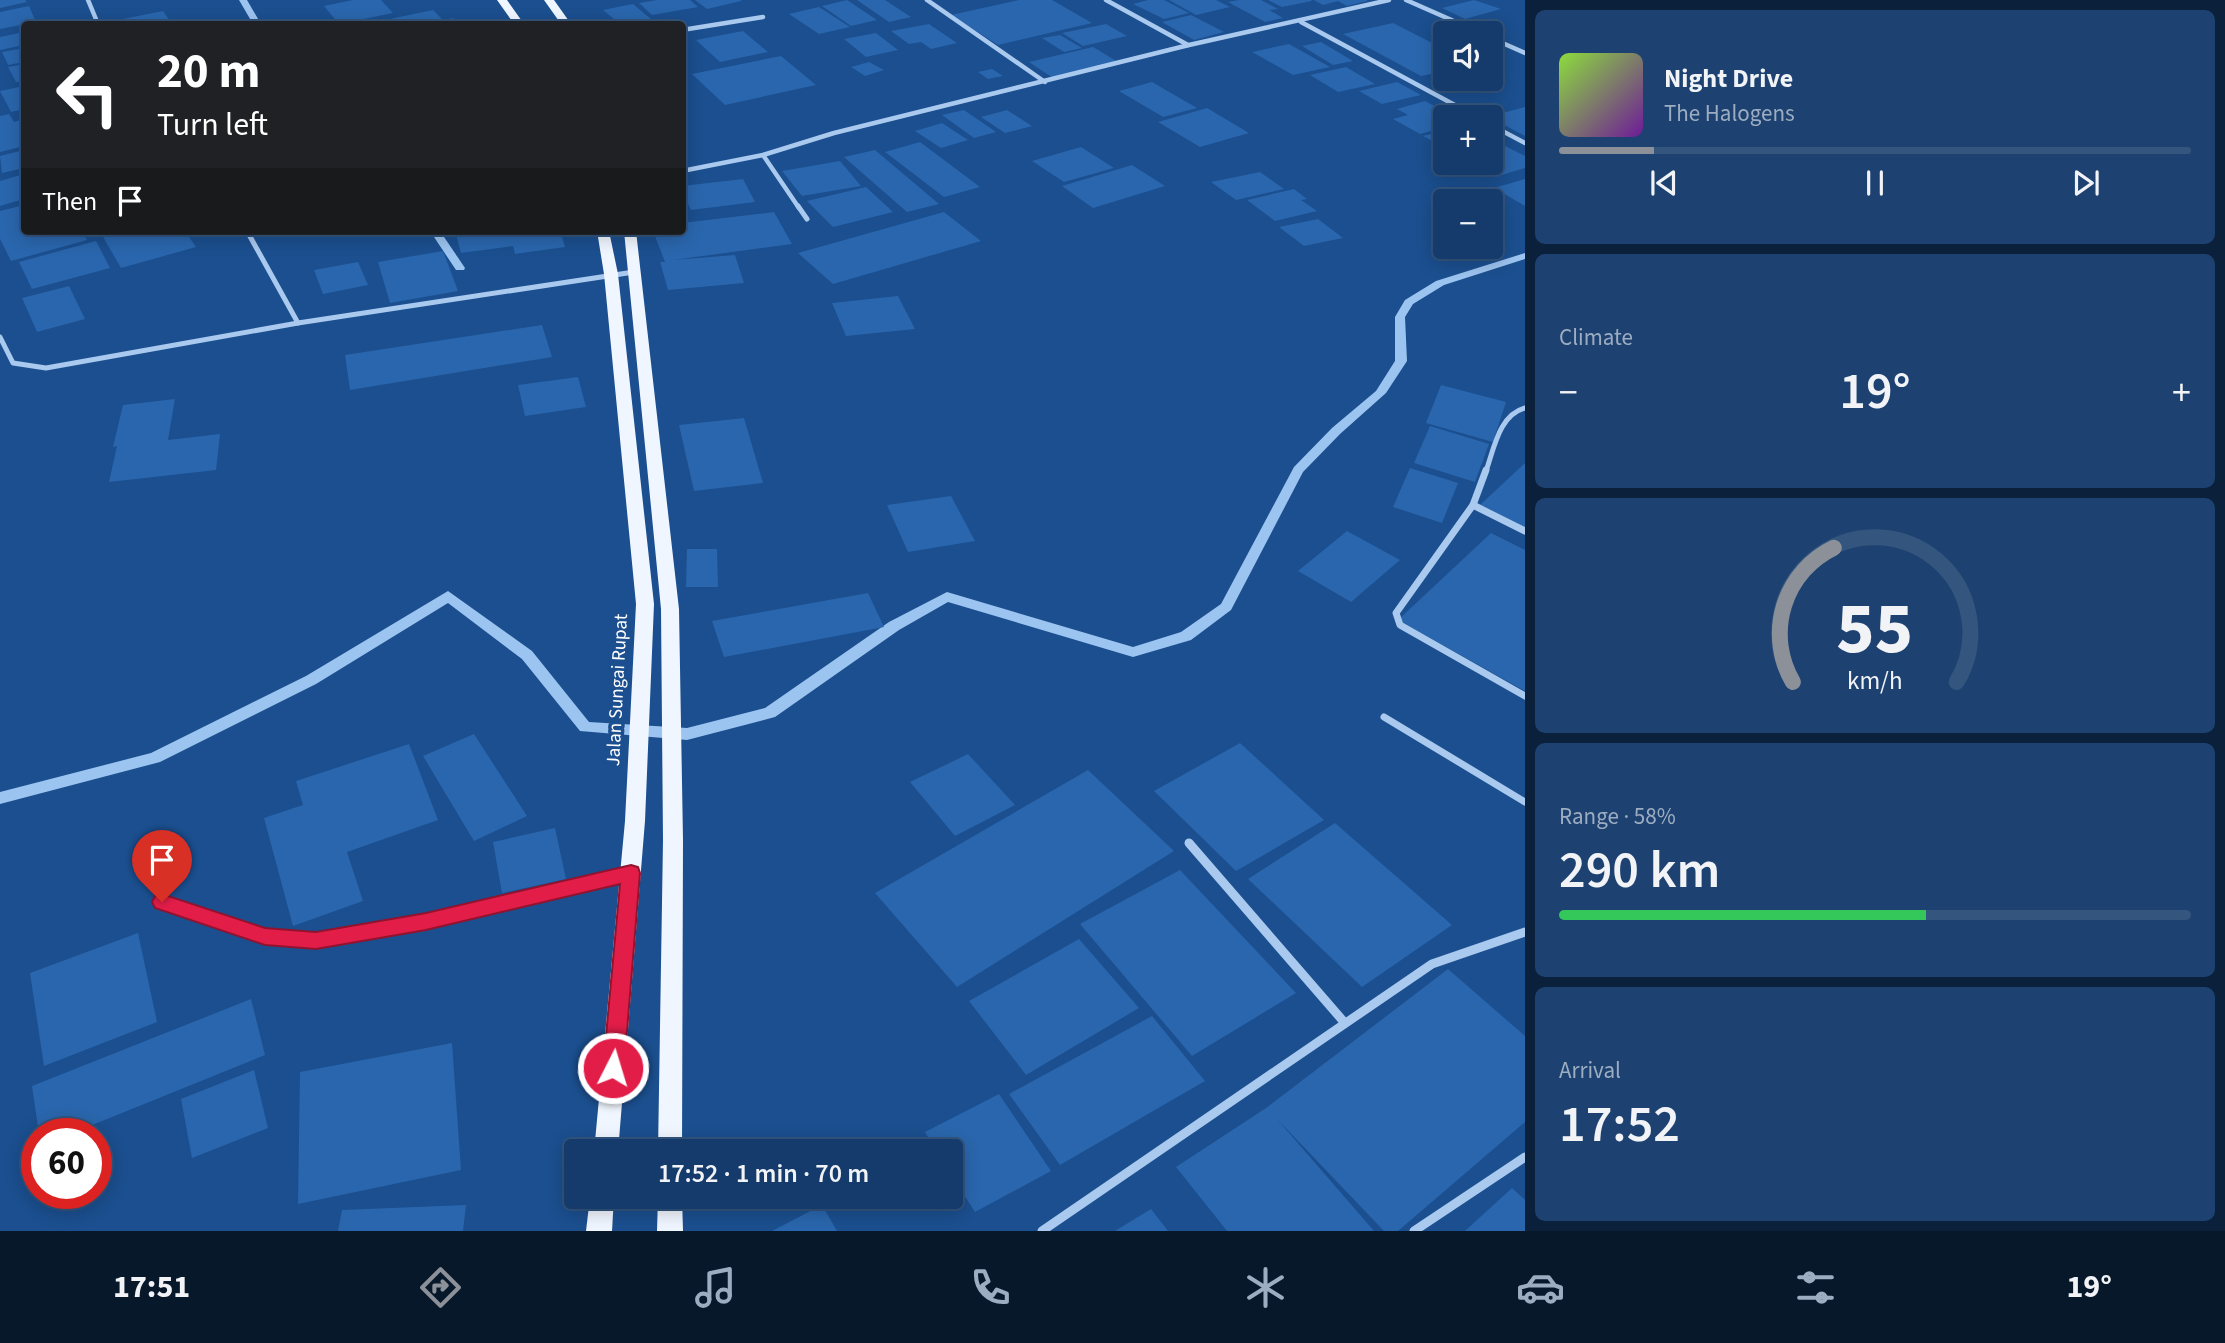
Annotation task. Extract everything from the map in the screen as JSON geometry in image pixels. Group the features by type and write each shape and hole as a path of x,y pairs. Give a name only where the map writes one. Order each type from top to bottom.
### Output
{"main road":[{"path":"502,0 517,21"},
{"path":"549,0 563,21"},
{"name":"Jalan Sungai Rupat","path":"604,235 611,274 645,604 635,821 607,1139"},
{"path":"630,235 670,609 673,840 670,1139"},
{"path":"598,1231 601,1209"},
{"path":"670,1209 670,1231"}],"street":[{"path":"88,0 97,21"},
{"path":"927,0 1045,82"},
{"path":"1106,0 1189,45"},
{"path":"686,170 763,155 834,133 1189,45 1390,0"},
{"path":"1405,0 1453,21"},
{"path":"686,29 763,17"},
{"path":"1300,22 1455,105"},
{"path":"1503,43 1525,53"},
{"path":"1503,131 1525,143"},
{"path":"763,155 807,219"},
{"path":"249,235 298,323"},
{"path":"0,337 13,363 28,368 46,368 298,323 634,272"},
{"path":"1525,408 1514,411 1505,421 1473,505 1396,614 1400,625 1525,696"},
{"path":"1473,505 1525,531"},
{"path":"1384,718 1525,802"},
{"path":"1189,843 1344,1022"},
{"path":"162,902 265,937 316,941 426,922 631,873"},
{"path":"1042,1231 1432,964 1525,932"},
{"path":"1414,1231 1525,1157"}],"building":[{"path":"0,0 25,0 27,2 0,8"},
{"path":"353,0 381,0 393,13 354,21 336,21 324,6"},
{"path":"690,0 698,7 652,15 639,3"},
{"path":"695,0 741,0 741,1 707,9"},
{"path":"847,0 877,20 851,26 822,6"},
{"path":"857,0 885,0 911,17 889,22"},
{"path":"1019,0 1052,0 1092,23 998,45 951,15"},
{"path":"1164,0 1189,13 1164,19 1133,4"},
{"path":"1169,0 1216,0 1230,7 1196,15"},
{"path":"1261,0 1278,9 1269,10 1283,18 1265,22 1228,2"},
{"path":"1268,0 1311,0 1312,1 1282,7"},
{"path":"1314,0 1367,1 1347,6 1338,1 1323,5"},
{"path":"1474,0 1501,9 1465,19 1442,8"},
{"path":"633,4 652,20 616,21 603,10"},
{"path":"29,6 36,21 21,21 21,25 0,29 0,12"},
{"path":"819,7 850,27 819,34 789,14"},
{"path":"433,10 443,20 453,18 456,21 380,21"},
{"path":"163,11 170,21 113,21"},
{"path":"1191,15 1224,32 1194,40 1162,22"},
{"path":"1393,23 1433,43 1433,74 1421,76 1343,34"},
{"path":"929,24 957,43 931,49 921,42 909,44 891,31"},
{"path":"1106,24 1127,36 1083,46 1062,33"},
{"path":"743,31 768,52 720,62 696,40"},
{"path":"21,33 21,46 0,50 0,37"},
{"path":"876,33 898,50 866,57 844,39"},
{"path":"1060,35 1082,48 1064,52 1042,38"},
{"path":"1321,42 1353,61 1333,65 1302,46"},
{"path":"1289,44 1330,67 1293,75 1252,52"},
{"path":"1093,47 1118,62 1053,78 1029,62"},
{"path":"21,49 21,63 8,65 2,52"},
{"path":"781,56 816,85 725,105 692,74"},
{"path":"869,62 884,70 865,76 851,67"},
{"path":"21,65 21,81 16,82 8,67"},
{"path":"1346,67 1375,84 1338,92 1310,75"},
{"path":"992,69 1003,76 988,79 978,72"},
{"path":"1152,82 1197,108 1163,117 1119,91"},
{"path":"1397,82 1421,95 1382,104 1359,91"},
{"path":"21,87 21,110 11,112 0,91"},
{"path":"1425,101 1433,105 1433,130 1420,134 1393,119 1408,115 1397,109"},
{"path":"1525,107 1525,136 1503,124 1503,113"},
{"path":"1207,108 1249,133 1200,147 1158,122"},
{"path":"964,110 996,132 974,138 942,115"},
{"path":"1007,110 1032,126 1005,133 981,117"},
{"path":"9,114 14,122 21,120 21,147 0,152 0,116"},
{"path":"942,123 968,140 941,148 915,131"},
{"path":"1433,133 1433,141 1423,136"},
{"path":"920,142 980,187 944,197 885,152"},
{"path":"1081,147 1114,168 1064,182 1032,161"},
{"path":"1503,147 1525,156 1525,168 1503,175"},
{"path":"875,150 939,204 907,212 844,157"},
{"path":"21,151 21,169 2,173 0,156"},
{"path":"840,161 861,186 802,196 782,171"},
{"path":"1132,165 1165,186 1093,208 1062,186"},
{"path":"1260,172 1284,189 1236,200 1211,182"},
{"path":"21,175 21,200 0,206 0,181"},
{"path":"743,179 755,202 691,210 686,199 686,186"},
{"path":"1525,179 1525,206 1503,193 1503,189 1494,188"},
{"path":"866,187 893,212 833,227 807,201"},
{"path":"1294,189 1307,199 1301,200 1317,211 1275,221 1247,200"},
{"path":"21,206 21,235 84,235 87,240 11,261 0,239 0,211"},
{"path":"774,212 792,244 673,260 735,255 744,283 668,290 660,262 665,262 655,235 686,235 686,223"},
{"path":"944,212 981,241 833,284 798,253"},
{"path":"1318,219 1343,238 1304,246 1279,227"},
{"path":"102,235 188,235 196,247 121,268"},
{"path":"456,235 574,236 562,237 565,247 515,254 513,246 461,253"},
{"path":"96,241 110,268 32,289 19,262"},
{"path":"443,251 458,291 390,303 378,262"},
{"path":"358,262 368,285 323,294 314,270"},
{"path":"69,286 85,319 37,332 22,298"},
{"path":"898,296 915,329 846,336 832,303"},
{"path":"542,325 552,357 350,390 345,355"},
{"path":"578,377 586,407 525,416 518,385"},
{"path":"1441,385 1506,402 1493,442 1426,423"},
{"path":"175,399 168,440 220,434 216,470 109,482 117,446 113,447 123,405"},
{"path":"744,418 763,483 694,491 679,425"},
{"path":"1430,426 1489,444 1475,482 1414,463"},
{"path":"1525,463 1525,527 1480,505"},
{"path":"1410,468 1458,483 1442,523 1393,507"},
{"path":"951,496 975,541 908,552 887,505"},
{"path":"1347,531 1400,560 1351,602 1298,571"},
{"path":"1491,533 1525,550 1525,691 1398,620"},
{"path":"687,549 717,549 718,587 686,587"},
{"path":"868,593 884,627 724,657 712,621"},
{"path":"474,734 527,816 474,841 423,756"},
{"path":"1240,743 1324,820 1236,871 1154,791"},
{"path":"409,744 438,820 347,852 363,901 293,926 264,818 303,805 296,781"},
{"path":"968,754 1015,805 955,836 910,782"},
{"path":"1088,770 1174,851 957,987 875,893"},
{"path":"1335,823 1452,925 1362,987 1248,879"},
{"path":"555,828 566,879 502,893 493,842"},
{"path":"1180,870 1296,993 1192,1056 1080,924"},
{"path":"138,933 157,1022 44,1066 30,973"},
{"path":"1079,939 1139,1008 1026,1075 969,1001"},
{"path":"1448,969 1525,1036 1525,1122 1398,1231 1384,1231 1277,1119 1374,1231 1227,1231 1176,1167 1266,1108"},
{"path":"251,999 265,1055 109,1118 37,1118 32,1086"},
{"path":"1152,1016 1205,1081 1060,1165 1009,1094"},
{"path":"452,1043 461,1170 298,1204 300,1072"},
{"path":"254,1070 268,1128 192,1158 181,1099"},
{"path":"999,1094 1051,1171 975,1212 963,1193 963,1139 929,1139 925,1132"},
{"path":"1512,1188 1525,1200 1525,1231 1465,1231"},
{"path":"466,1205 463,1231 338,1231 342,1210"},
{"path":"814,1209 824,1209 837,1231 772,1231"},
{"path":"1151,1209 1168,1231 1115,1231"}],"waterway":[{"path":"243,0 255,21"},
{"path":"438,235 460,268"},
{"path":"0,798 155,758 311,680 448,596 527,655 585,727 687,734 770,713 894,626 947,597 1133,652 1186,636 1226,607 1298,470 1336,431 1380,393 1401,361 1400,317 1409,302 1440,283 1525,256"}],"route":[{"path":"162,902 265,937 316,941 426,922 631,873 613,1068"}]}
